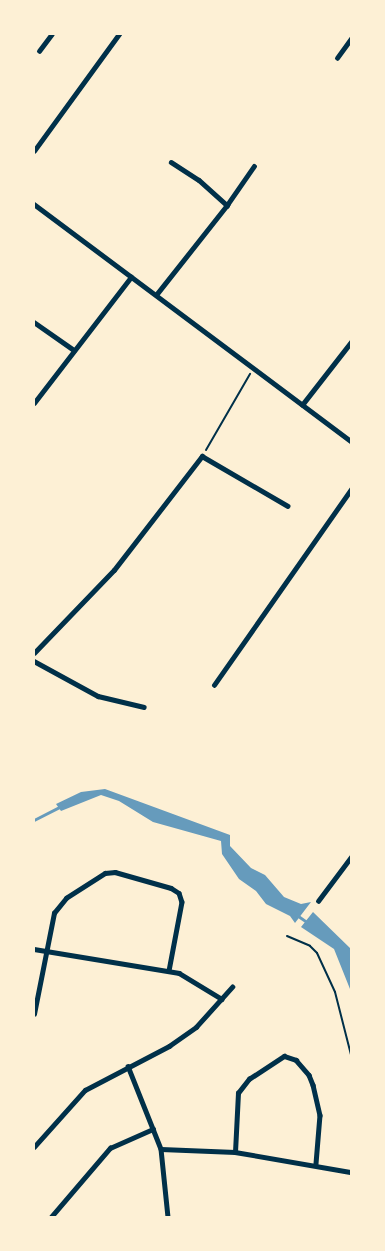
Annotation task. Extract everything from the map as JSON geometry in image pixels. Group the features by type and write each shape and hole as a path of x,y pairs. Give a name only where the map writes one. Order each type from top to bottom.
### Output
{"street":[{"path":"39,51 52,34"},
{"path":"34,151 119,34"},
{"path":"337,58 351,39"},
{"path":"171,162 199,180 227,205"},
{"path":"156,295 227,205 254,166"},
{"path":"34,204 351,441"},
{"path":"34,403 131,277"},
{"path":"34,322 74,350"},
{"path":"302,405 351,342"},
{"path":"34,653 114,570 202,456 288,506"},
{"path":"214,685 351,490"},
{"path":"34,661 98,696 144,707"},
{"path":"318,901 351,857"},
{"path":"34,1014 54,913 61,902 98,876 115,872 171,888 182,897 169,971"},
{"path":"34,949 169,971 201,984 222,998"},
{"path":"34,1147 85,1090 183,1037 232,987"},
{"path":"235,1152 238,1093 249,1079 284,1056 296,1060 313,1085 320,1114 316,1164"},
{"path":"128,1066 161,1150 168,1217"},
{"path":"51,1217 110,1148 154,1129"},
{"path":"161,1150 235,1152 316,1164 351,1172"}],"path":[{"path":"202,456 254,367"},
{"path":"288,936 310,946 317,953 335,992 351,1055"}],"water":[{"path":"105,789 230,835 230,846 251,868 265,875 284,897 301,904 311,902 295,923 290,916 266,904 256,891 239,879 222,854 221,841 153,822 119,801 101,795 61,811 56,804 81,792"},
{"path":"313,912 351,949 351,1036 350,989 334,949 301,927"}],"waterway":[{"path":"34,820 61,806"},
{"path":"297,915 307,922"}]}
